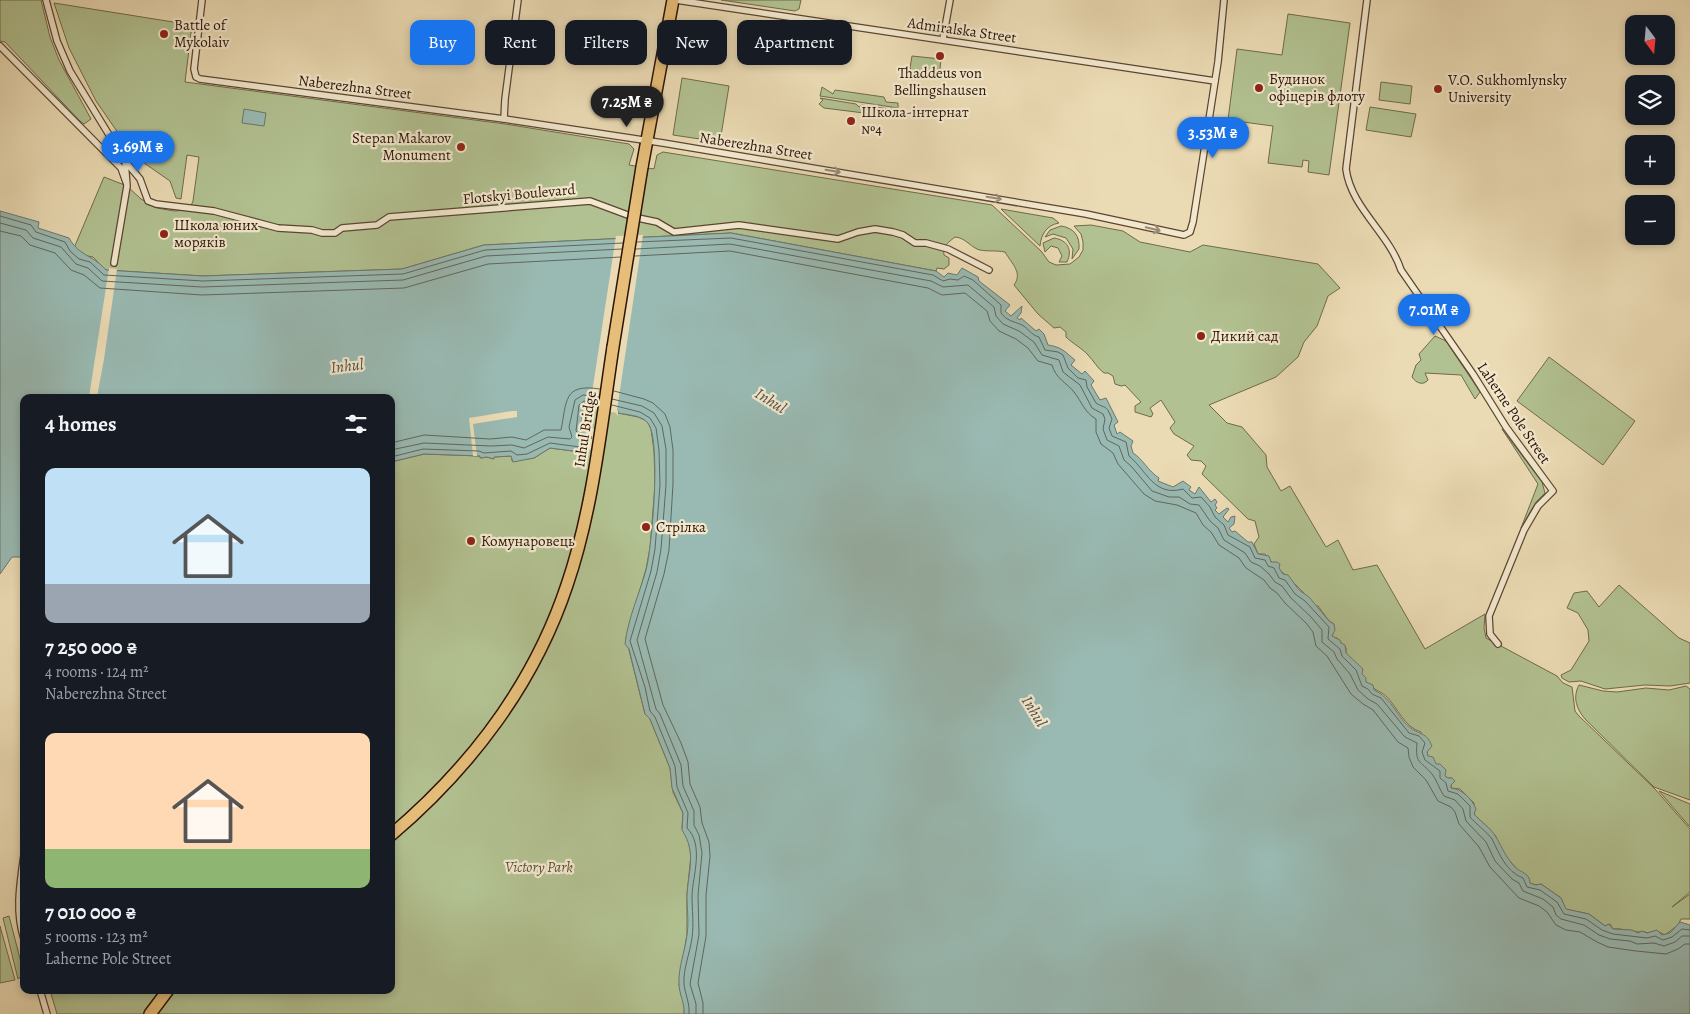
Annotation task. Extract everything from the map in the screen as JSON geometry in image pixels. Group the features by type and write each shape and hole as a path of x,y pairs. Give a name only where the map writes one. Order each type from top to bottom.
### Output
{"highway":[{"name":"Inhul Bridge","path":"395,831 441,790 485,738 521,685 558,608 567,584 581,535 590,492 642,167 674,0"},
{"path":"150,1014 165,994"}],"street":[{"path":"46,0 57,41 70,71 125,161 127,186 114,263"},
{"name":"Naberezhna Street","path":"202,0 194,69 196,77 504,119 647,141 1086,214 1184,235 1190,232 1215,81"},
{"path":"504,119 518,0"},
{"name":"Admiralska Street","path":"674,0 1215,81"},
{"path":"943,39 950,0"},
{"path":"1215,81 1224,0"},
{"name":"Laherne Pole Street","path":"1367,0 1346,169 1348,182 1356,198 1397,258 1400,270 1473,374 1506,427 1553,491 1538,506 1524,530 1489,616 1490,634 1498,644"},
{"path":"0,46 121,168 127,186"},
{"name":"Flotskyi Boulevard","path":"125,161 140,179 148,201 156,204 214,211 278,228 335,233 342,228 377,226 390,217 590,201 633,217 657,222 674,232 739,226 838,239 858,232 875,229 893,232 903,235 916,243 926,243 948,249 989,270"},
{"path":"20,891 20,921"},
{"path":"41,994 46,1014"}],"green space":[{"path":"0,0 41,0 50,37 59,60 91,119 84,124 80,121 5,42 0,41"},
{"path":"721,0 801,0 799,9 795,11"},
{"path":"54,3 192,25 185,82 505,124 629,144 634,149 629,165 654,169 657,155 663,152 992,205 1041,251 1049,262 1056,265 1070,264 1079,257 1083,250 1081,234 1074,226 1091,225 1123,231 1140,242 1190,252 1203,245 1318,264 1340,288 1328,296 1317,326 1304,342 1298,357 1276,377 1209,405 1227,423 1242,427 1266,455 1267,467 1281,491 1290,486 1326,547 1338,540 1353,570 1377,565 1425,649 1485,614 1484,628 1486,638 1557,676 1563,683 1572,687 1575,711 1578,715 1655,789 1690,829 1690,892 1672,907 1690,894 1690,919 1681,919 1678,925 1665,935 1657,931 1647,933 1613,929 1610,924 1605,926 1589,914 1565,909 1561,898 1541,884 1530,883 1504,855 1495,835 1474,814 1474,803 1460,789 1451,788 1455,781 1444,776 1445,773 1428,756 1421,732 1410,726 1386,696 1366,682 1346,653 1346,648 1337,638 1332,637 1334,624 1329,621 1318,606 1314,606 1304,593 1265,554 1258,554 1254,544 1259,537 1255,521 1248,519 1202,474 1206,466 1201,461 1191,460 1187,455 1194,446 1174,434 1170,428 1175,422 1161,400 1150,408 1153,414 1151,417 1135,412 1135,406 1141,402 1125,385 1115,384 1113,376 1104,373 1086,353 1066,337 1066,332 1060,327 1054,328 1038,314 1014,285 1017,272 1005,252 980,250 955,237 944,249 944,255 949,258 949,265 944,269 937,268 936,271 731,233 484,245 402,269 203,276 105,270 93,257 83,255 74,248 104,177 127,186 141,199 157,208 174,211 189,210 193,201 199,157 187,155 181,199 176,198 170,181 134,156 96,101 69,48"},
{"path":"1288,14 1350,23 1329,175 1308,172 1309,161 1303,160 1302,167 1268,163 1273,126 1228,120 1237,49 1282,55"},
{"path":"912,56 941,59 939,79 917,75 910,68"},
{"path":"682,78 729,86 720,142 673,135"},
{"path":"1381,82 1412,86 1410,104 1379,100"},
{"path":"822,87 833,94 835,90 884,97 886,102 898,103 898,108 820,96"},
{"path":"820,98 856,104 859,107 862,105 897,110 896,117 824,108 819,104 823,100"},
{"path":"1370,107 1416,114 1411,137 1366,130"},
{"path":"1001,209 1053,218 1059,223 1045,231 1040,246"},
{"path":"1061,226 1073,231 1078,240 1079,249 1072,259 1073,249 1066,238 1053,234 1045,237 1050,230"},
{"path":"1054,238 1059,239 1068,246 1069,257 1067,262 1059,262 1062,256 1058,248 1051,246 1045,252 1043,243"},
{"path":"1435,336 1446,341 1480,392 1475,399 1461,375 1425,373 1428,380 1422,383 1415,381 1412,377 1416,365 1421,360 1419,354"},
{"path":"1549,357 1635,421 1603,465 1517,401"},
{"name":"Victory Park","path":"584,406 638,417 647,421 651,429 655,485 650,548 646,569 626,638 645,714 650,719 670,768 673,792 683,813 682,828 688,839 691,855 687,894 687,934 679,985 685,1006 684,1014 57,1014 51,994 395,994 395,461 424,454 480,456 481,458 493,459 494,457 512,456 512,461 534,458 550,448 581,452 580,429"},
{"path":"1502,429 1542,482 1545,493 1536,502 1521,528 1538,484"},
{"path":"1619,585 1679,638 1690,643 1690,683 1670,686 1645,685 1605,689 1581,681 1569,682 1562,678 1561,675 1571,670 1589,641 1588,630 1578,613 1567,608 1574,593 1587,591 1599,607"},
{"path":"1579,685 1603,691 1617,692 1646,688 1669,690 1686,686 1690,689 1690,800 1654,787 1586,720 1576,704"},
{"path":"1659,791 1690,804 1690,827"},
{"path":"9,916 20,959 20,977 18,979 3,918"},
{"path":"0,926 15,980 0,983"}],"water":[{"path":"244,109 266,113 264,126 242,123"},
{"name":"Inhul","path":"0,211 39,222 38,228 69,238 77,249 106,270 203,276 402,269 484,245 731,233 936,271 944,277 948,273 957,275 962,268 978,277 979,281 1010,305 1005,311 1011,316 1022,306 1021,313 1017,318 1020,320 1021,318 1036,331 1039,329 1044,334 1048,345 1066,352 1075,360 1071,365 1082,374 1085,371 1094,381 1091,385 1100,400 1106,398 1118,422 1114,425 1117,434 1120,432 1133,441 1131,446 1133,453 1159,478 1158,481 1173,487 1183,481 1191,487 1189,490 1195,494 1199,487 1211,502 1215,499 1217,508 1215,510 1219,514 1227,508 1229,509 1223,517 1228,522 1231,517 1235,516 1234,524 1229,528 1232,532 1235,531 1248,542 1252,542 1258,554 1269,556 1271,562 1280,564 1279,568 1283,574 1288,575 1299,590 1309,597 1329,621 1334,624 1335,630 1332,636 1345,645 1346,653 1363,669 1362,674 1366,678 1366,682 1373,685 1374,690 1391,703 1407,725 1428,739 1432,746 1427,752 1428,756 1433,757 1436,764 1440,764 1446,770 1445,776 1455,781 1451,788 1463,792 1469,798 1476,809 1474,814 1494,834 1509,859 1515,867 1527,875 1530,883 1541,884 1561,898 1566,909 1589,914 1605,926 1609,924 1613,929 1632,930 1638,933 1657,930 1662,935 1670,933 1680,922 1690,925 1690,1014 684,1014 679,978 688,930 689,846 682,830 683,813 672,788 670,768 650,719 645,714 629,649 625,644 631,616 646,570 651,540 655,469 654,448 652,431 647,422 637,417 618,413 618,411 584,406 580,429 602,433 590,447 581,452 550,448 534,458 513,462 511,456 494,457 494,459 480,458 480,456 424,454 395,461 395,394 20,394 20,557 12,557 0,574"}],"pier":[{"path":"643,235 617,410 618,416 616,413 586,408 583,427 603,431 603,442 582,454 586,431 580,429 584,406 590,406 616,236"},
{"path":"109,268 117,269 98,394 89,394"},
{"path":"517,411 517,417 473,424 477,456 473,456 469,418"}],"place":[{"name":"Battle of Mykolaiv","path":"164,34"},
{"name":"Thaddeus von Bellingshausen","path":"940,56"},
{"name":"Будинок офіцерів флоту","path":"1259,88"},
{"name":"V.O. Sukhomlynsky University","path":"1438,89"},
{"name":"Школа-інтернат №4","path":"851,121"},
{"name":"Stepan Makarov Monument","path":"461,147"},
{"name":"Школа юних моряків","path":"164,234"},
{"name":"Дикий сад","path":"1201,336"},
{"name":"Стрілка","path":"646,527"},
{"name":"Комунаровець","path":"471,541"}]}
